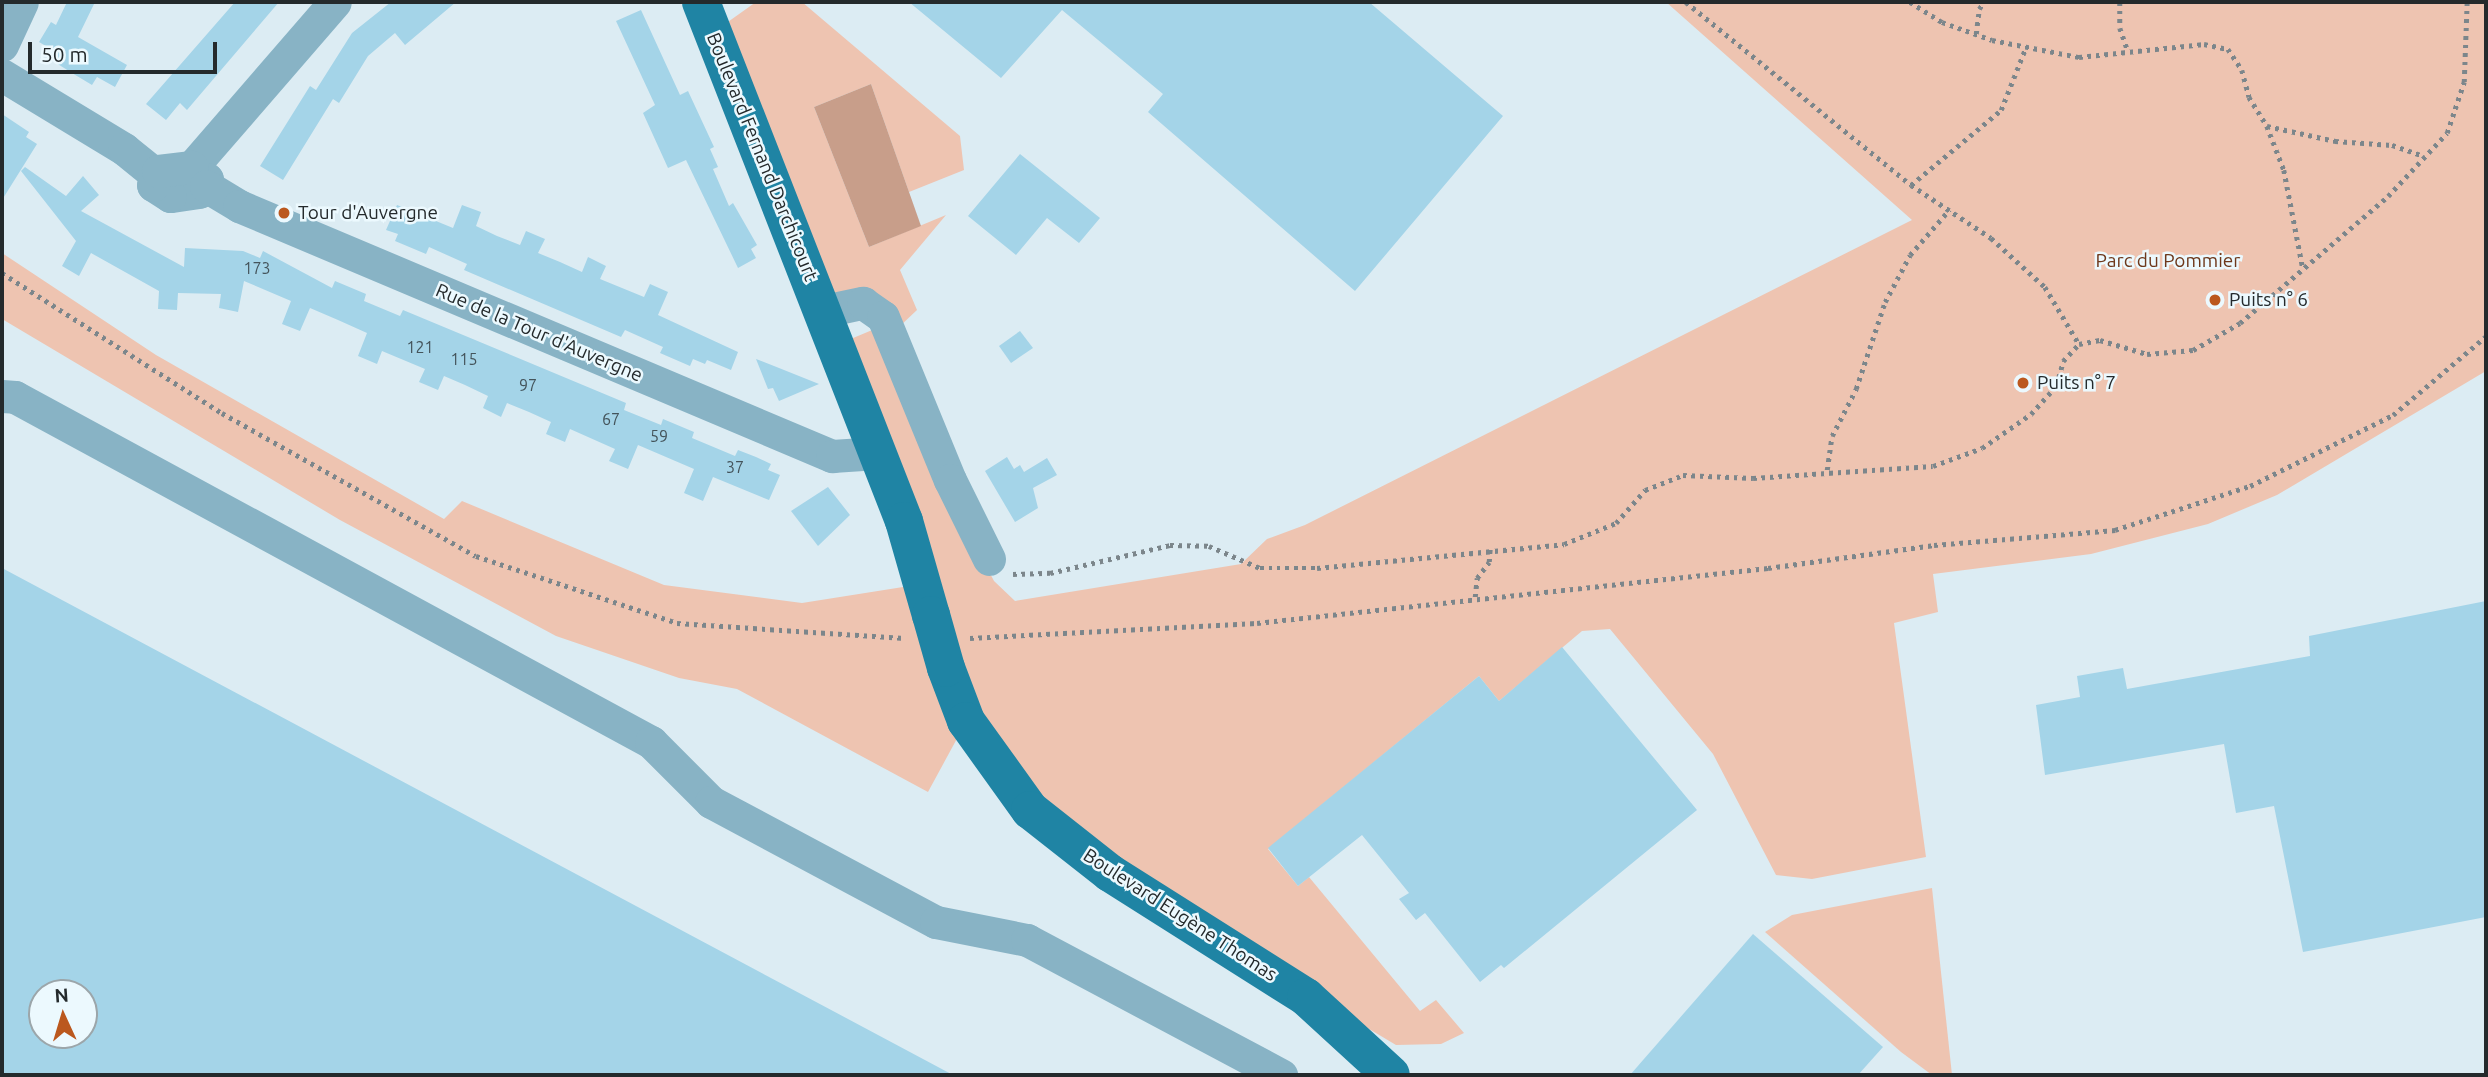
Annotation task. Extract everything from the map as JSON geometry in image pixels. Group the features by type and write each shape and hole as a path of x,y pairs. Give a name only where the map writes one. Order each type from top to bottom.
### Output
{"main road":[{"name":"Boulevard Fernand Darchicourt","path":"701,2 878,453"},
{"name":"Boulevard Eugène Thomas","path":"878,453 904,522 935,640 966,721 1030,810 1110,873 1306,997 1391,1075"}],"street":[{"path":"2,45 22,2"},
{"path":"2,75 124,149 155,174 175,166 199,176 335,2"},
{"name":"Rue de la Tour d'Auvergne","path":"199,176 239,206 821,452 839,457 878,453"},
{"path":"824,311 863,303 883,317 950,480 989,559"},
{"path":"2,397 15,397 651,742 711,802 936,922 1027,940 1281,1075"}],"path":[{"path":"1686,2 1911,185 1991,238 2045,287 2079,344"},
{"path":"1910,2 1942,22 1976,34 2079,57 2204,44 2228,49 2242,70 2249,97 2267,126 2295,209 2303,269"},
{"path":"1976,34 1979,9 1984,2"},
{"path":"2120,2 2120,28 2128,51"},
{"path":"1022,577 1170,545 1209,546 1260,568 1317,568 1490,549 1564,544 1616,523 1645,490 1683,475 1753,478 1827,470 1933,466 1982,448 2031,414 2056,386 2063,361 2079,344 2100,340 2147,355 2193,350 2240,323 2388,197 2447,133 2465,82 2467,2"},
{"path":"1911,185 2001,110 2026,47"},
{"path":"2267,126 2335,141 2392,145 2424,156"},
{"path":"1827,470 1832,436 1856,389 1885,302 1910,255 1949,210"},
{"path":"2,273 222,413 476,556 677,622 843,638 935,640 1257,623 1475,597 1768,568 1934,545 2115,530 2250,486 2393,415 2486,336"},
{"path":"1475,597 1477,578 1489,562 1490,549"}],"green space":[{"path":"756,2 802,2 960,136 964,170 909,192 871,84 814,107 869,247 946,215 900,270 917,310 899,327 830,294 725,24"},
{"name":"Parc du Pommier","path":"1666,2 2486,2 2486,371 2277,495 2208,524 2091,554 1933,574 1938,612 1894,623 1926,857 1812,879 1776,875 1713,754 1610,629 1582,631 1499,701 1479,676 1268,849 1298,886 1309,877 1420,1011 1436,1000 1464,1033 1441,1044 1396,1045 1148,897 966,722 928,792 737,689 679,678 556,636 340,520 2,319 2,253 156,355 444,519 462,501 664,585 802,603 922,584 846,341 877,328 974,543 994,581 1015,601 1241,564 1267,539 1305,525 1912,220"},
{"path":"1932,888 1952,1075 1932,1075 1901,1052 1765,932 1792,915"}],"shaded area":[{"path":"871,84 921,226 869,247 814,107"}],"building":[{"path":"67,2 95,2 78,37 127,65 115,87 97,77 92,85 53,61 58,53 39,42 51,22 56,25"},
{"path":"235,2 279,2 187,110 180,103 166,120 146,104"},
{"path":"391,2 456,2 405,45 395,33 368,56 339,103 333,99 283,180 260,166 310,86 316,90 352,33"},
{"path":"909,2 1369,2 1503,116 1355,291 1148,112 1163,94 1062,10 1001,78"},
{"path":"641,10 680,95 688,91 714,147 710,149 718,167 713,169 729,206 733,203 757,245 751,249 756,258 738,268 686,160 668,168 643,113 655,105 616,21"},
{"path":"2,114 29,132 26,137 37,144 2,200"},
{"path":"1020,154 1100,218 1079,243 1047,218 1016,255 968,216"},
{"path":"25,167 66,196 83,176 99,195 81,211 184,267 185,248 243,251 260,258 263,251 332,288 335,281 366,294 364,301 400,316 403,310 626,403 624,410 661,425 663,419 694,432 692,438 735,456 738,450 756,457 771,464 768,470 780,475 769,500 713,477 703,501 684,493 694,469 638,445 628,469 609,461 615,449 570,429 565,442 546,434 551,422 529,412 507,403 501,417 483,408 488,396 444,376 438,390 419,382 425,369 382,351 377,364 358,356 367,333 310,308 300,331 282,324 291,301 244,281 238,312 219,308 221,294 178,293 177,310 158,309 159,291 91,253 79,276 62,266 76,241 21,171"},
{"path":"397,205 453,228 462,205 481,212 476,226 520,245 526,231 545,239 538,253 582,272 588,257 606,266 600,279 644,297 650,284 668,292 658,315 738,352 731,370 707,360 705,364 693,359 690,366 660,353 663,347 625,330 621,337 464,270 467,264 429,247 426,254 395,241 398,234 386,230"},
{"path":"1020,331 1033,348 1011,363 999,346"},
{"path":"756,359 819,384 779,401 773,388 768,389"},
{"path":"1007,457 1014,469 1020,465 1024,472 1047,458 1057,475 1033,488 1038,508 1015,522 985,471"},
{"path":"828,487 850,515 818,546 791,511"},
{"path":"2,568 953,1075 2,1075"},
{"path":"2486,601 2486,917 2303,952 2274,806 2236,813 2224,744 2045,775 2036,705 2080,697 2077,676 2123,668 2127,689 2310,656 2309,636"},
{"path":"1562,647 1697,810 1504,968 1501,965 1480,982 1425,913 1416,920 1399,899 1409,893 1362,835 1298,886 1268,848 1479,676 1499,701"},
{"path":"1753,934 1883,1047 1858,1075 1630,1075"}],"place":[{"name":"Tour d'Auvergne","path":"284,213"},
{"name":"Puits n° 6","path":"2215,300"},
{"name":"Puits n° 7","path":"2023,383"}]}
